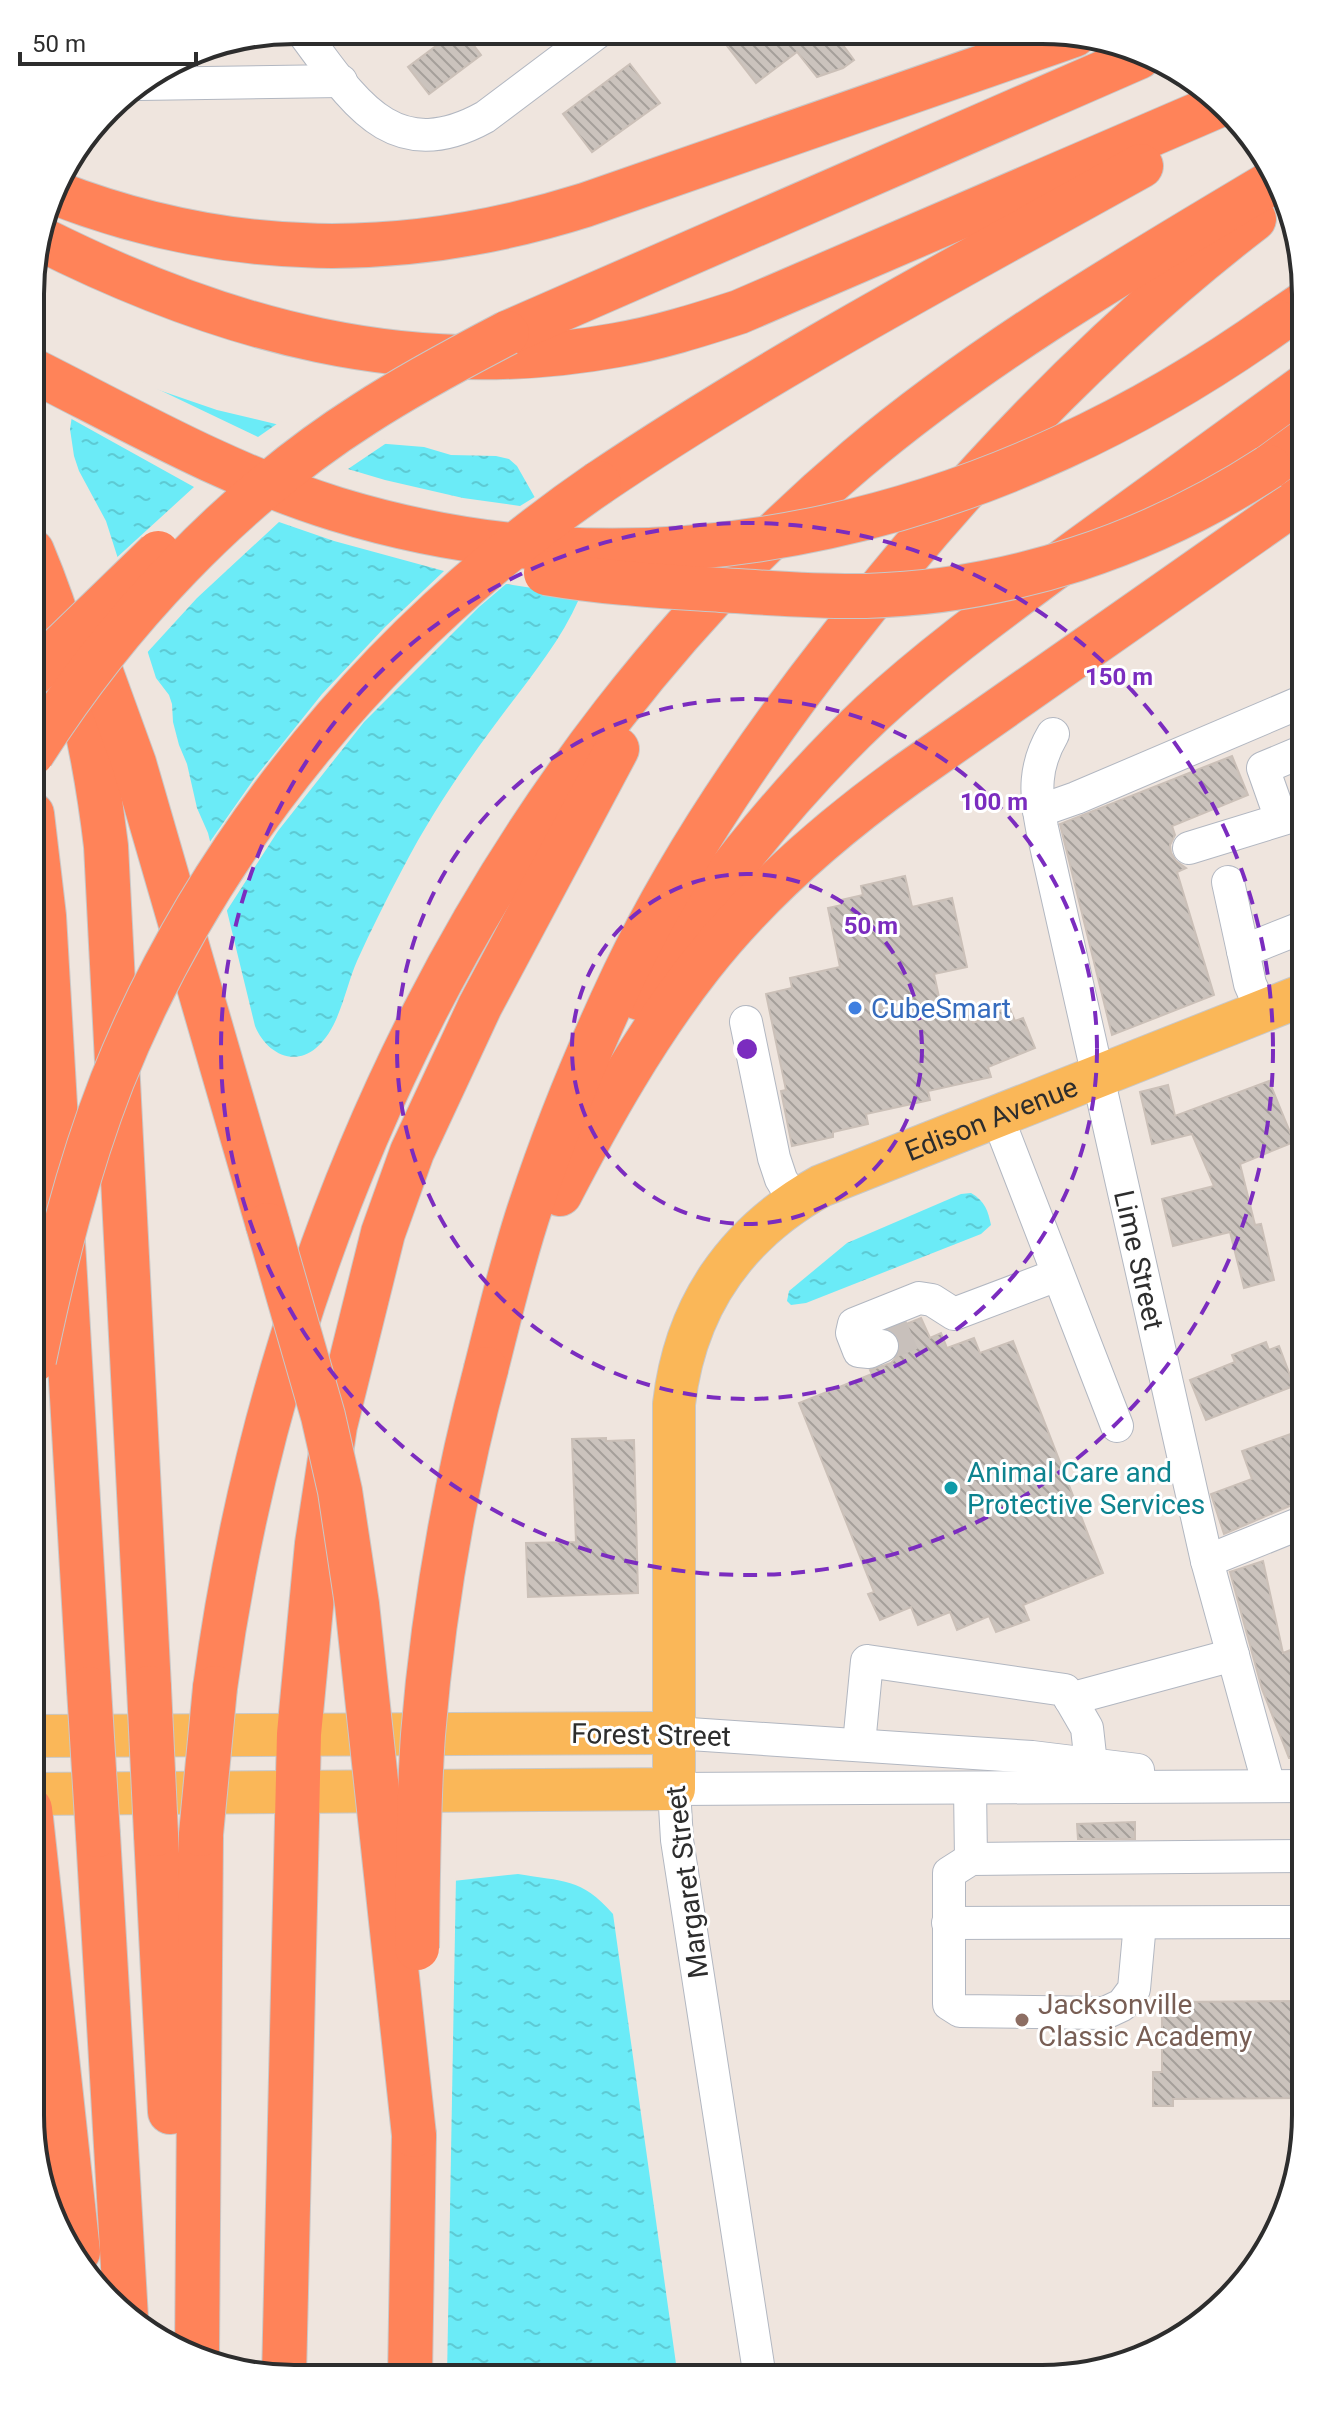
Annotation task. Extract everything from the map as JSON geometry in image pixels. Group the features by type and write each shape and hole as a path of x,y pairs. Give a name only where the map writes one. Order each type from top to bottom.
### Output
{"highway":[{"path":"64,196 125,218 250,243 335,247 419,243 461,237 530,222 585,205 1047,44"},
{"path":"44,663 165,546 255,472 358,408 507,333 1131,60"},
{"path":"50,243 155,291 235,318 319,341 442,358 499,358 573,352 657,337 739,312 1210,109"},
{"path":"44,1319 69,1210 113,1079 167,963 259,815 312,745 388,660 489,565 599,483 667,439 897,302 1222,121"},
{"path":"197,2345 201,1834 215,1688 235,1556 275,1391 324,1242 393,1078 478,916 551,802 586,751 669,644 745,563 855,461 961,379 1116,276 1267,185"},
{"path":"410,2365 420,1808 427,1695 449,1531 486,1369 519,1242 559,1130 642,939 727,794 817,668 921,537 1030,421 1165,293 1275,203"},
{"path":"334,508 457,538 582,551 680,549 750,542 819,529 955,492 1059,450 1183,385 1292,312"},
{"path":"44,737 114,642 180,568 234,516 294,465 362,415 507,333"},
{"path":"44,376 217,462 444,549 508,567 552,575 794,595 866,596 972,585 1072,561 1169,524 1222,497 1292,450"},
{"path":"559,1130 625,1020 704,904 773,816 842,743 902,687 966,634 1292,395"},
{"path":"486,1369 532,1250 595,1128 693,976 754,906 811,850 876,796 1292,505"},
{"path":"44,554 78,617 124,731 323,1416 346,1528 357,1604 414,2135"},
{"path":"284,2364 299,1734 317,1544 335,1426 383,1233 412,1152 480,1006 608,763 672,659 745,563"},
{"path":"44,582 77,682 96,770 106,846 182,2339"},
{"path":"44,916 125,2299"},
{"path":"44,1934 76,2237"}],"main road":[{"name":"Edison Avenue","path":"709,1291 747,1242 774,1217 834,1181 1292,1000"},
{"name":"Margaret Street","path":"674,1789 674,1404 685,1342 709,1291"},
{"name":"Forest Street","path":"44,1736 675,1733"},
{"name":"Forest Street","path":"44,1794 674,1789"}],"street":[{"path":"315,44 354,98 383,123 407,133 433,136 460,129 485,117 582,44"},
{"path":"159,84 341,81"},
{"path":"1039,811 1292,706"},
{"name":"Lime Street","path":"1053,734 1039,763 1039,811 1207,1561 1269,1786"},
{"path":"1292,756 1263,768 1292,812"},
{"path":"1189,848 1292,817"},
{"path":"1228,882 1250,984 1262,1011"},
{"path":"1243,951 1292,932"},
{"path":"746,1022 774,1158 781,1179 795,1202"},
{"path":"997,1116 1117,1426"},
{"path":"882,1346 869,1352 859,1351 852,1333 854,1324 919,1298 932,1300 940,1321 1057,1275"},
{"path":"1207,1561 1291,1527"},
{"path":"1070,1699 1233,1655"},
{"path":"859,1744 867,1661 1065,1690 1087,1728 1091,1764"},
{"name":"Forest Street","path":"675,1733 1032,1757 1269,1786"},
{"name":"Forest Street","path":"674,1789 1291,1786"},
{"path":"970,1788 971,1859"},
{"name":"Margaret Street","path":"674,1789 679,1855 758,2365"},
{"path":"1140,1923 1134,1989 1122,2005 1105,2013 960,2011 949,2004 949,1873 971,1859 1291,1856"},
{"path":"948,1923 1291,1922"}],"water":[{"path":"150,387 217,410 288,427 375,443 424,447 451,455 509,459 517,466 538,503 579,599 550,650 467,763 423,832 362,949 331,1030 316,1048 298,1057 280,1054 272,1049 255,1026 208,833 197,808 173,722 172,704 156,678 106,521 74,456 70,429 72,416"},
{"path":"971,1193 983,1203 990,1220 991,1225 981,1234 806,1303 791,1305 787,1301 789,1291 847,1243 961,1194"},
{"path":"518,1874 559,1880 591,1893 613,1914 676,2365 409,2365 453,1881"}],"pier":[{"path":"117,381 145,383 258,437 281,421 345,435 391,440 348,469 385,480 463,498 520,506 538,495 584,596 506,584 479,607 364,722 278,831 224,915 207,846 254,779 322,694 385,627 444,571 334,541 279,522 197,598 144,656 113,561 194,487 68,417 75,403 101,385"},
{"path":"456,1876 447,2365 404,2365 406,1936 429,1890"}],"building":[{"path":"439,44 473,44 481,55 429,94 408,67"},
{"path":"726,44 842,44 854,60 843,68 817,77 797,52 756,83"},
{"path":"630,64 660,103 592,152 563,114"},
{"path":"1232,756 1248,795 1172,826 1175,835 1170,845 1176,861 1186,868 1177,872 1214,995 1112,1035 1060,824"},
{"name":"CubeSmart","path":"905,876 912,907 952,898 967,967 934,974 942,1011 969,1005 973,1023 1009,1007 1015,1021 1023,1018 1035,1048 988,1067 991,1077 928,1091 930,1100 866,1114 868,1124 833,1132 833,1137 792,1146 781,1091 786,1090 766,994 792,988 790,978 840,967 828,908 842,905 841,900 863,895 861,886"},
{"path":"1269,1081 1292,1143 1240,1164 1255,1225 1261,1224 1274,1280 1244,1288 1230,1232 1173,1246 1162,1199 1214,1186 1192,1134 1152,1144 1140,1092 1168,1085 1175,1116"},
{"name":"Animal Care and Protective Services","path":"921,1318 930,1338 941,1333 947,1348 974,1338 980,1353 1013,1341 1103,1573 1023,1605 1029,1620 996,1632 989,1616 957,1630 950,1612 918,1625 911,1607 880,1620 868,1594 874,1592 799,1403 872,1374 870,1370 891,1363 901,1347 899,1337 891,1330"},
{"path":"1266,1342 1269,1350 1279,1346 1291,1387 1206,1420 1190,1380 1235,1362 1232,1355"},
{"path":"1291,1434 1291,1505 1224,1534 1211,1494 1252,1479 1242,1451"},
{"path":"606,1438 606,1441 634,1440 638,1593 528,1597 526,1543 576,1542 572,1439"},
{"path":"1263,1561 1283,1653 1291,1650 1291,1758 1262,1689 1230,1572"},
{"path":"1135,1822 1135,1839 1078,1839 1077,1824"},
{"path":"1291,2001 1291,2098 1173,2099 1173,2106 1153,2106 1153,2072 1162,2072 1162,2002"}],"tunnel":[{"path":"882,1346 926,1328"}],"place":[{"name":"CubeSmart","path":"855,1008"},
{"name":"Animal Care and Protective Services","path":"951,1488"},
{"name":"Jacksonville Classic Academy","path":"1022,2020"}]}
